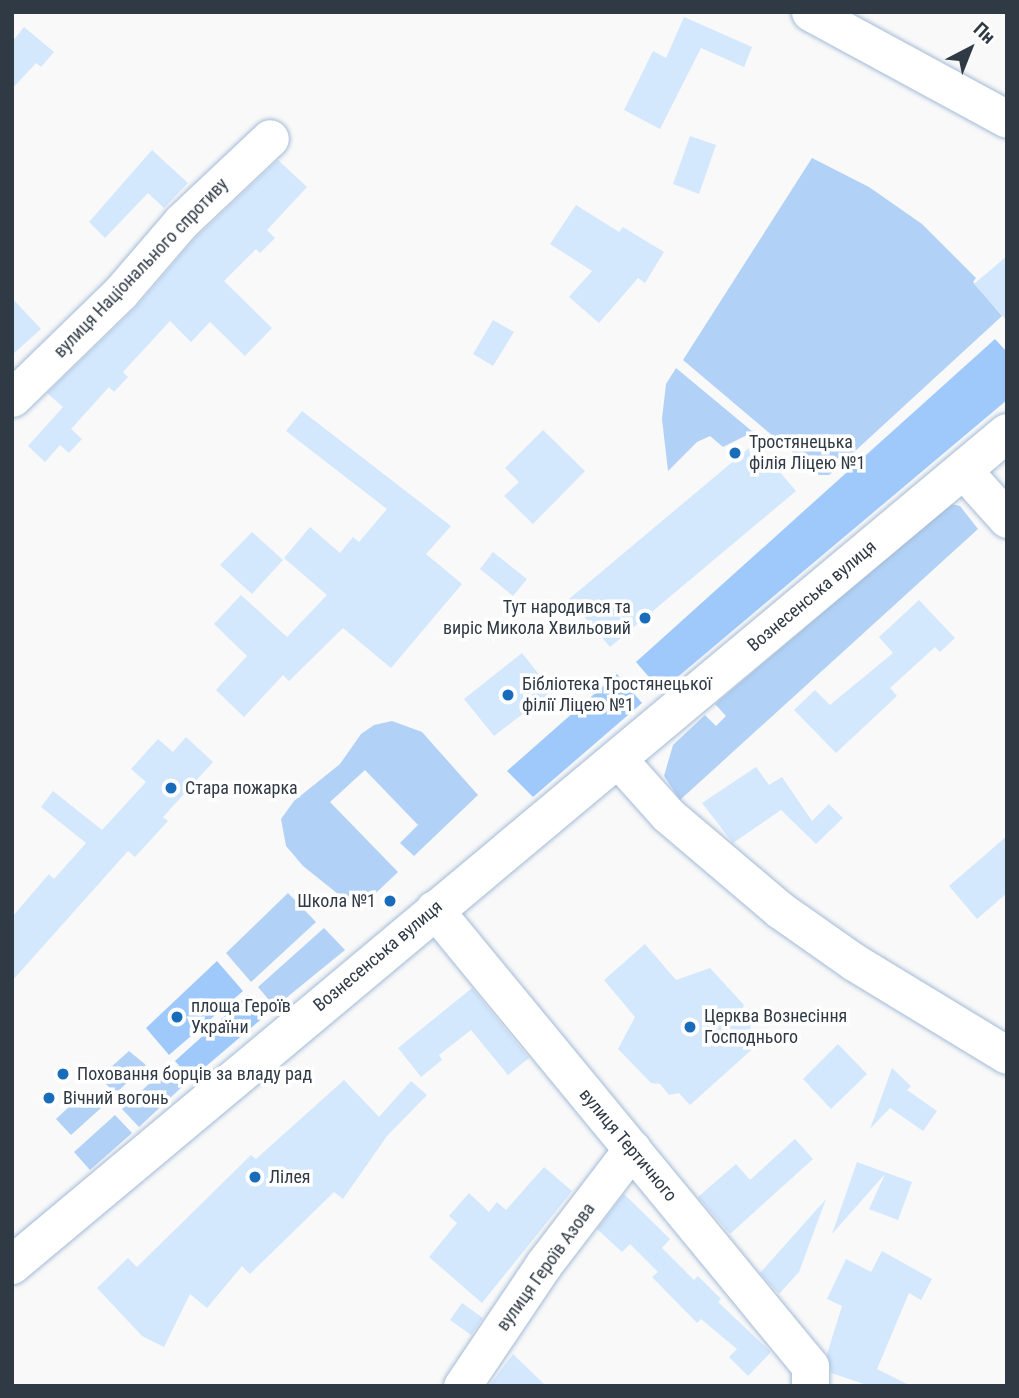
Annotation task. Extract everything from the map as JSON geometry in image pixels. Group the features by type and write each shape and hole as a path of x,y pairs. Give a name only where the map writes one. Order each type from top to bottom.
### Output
{"main road":[{"name":"Вознесенська вулиця","path":"12,1265 434,909 1007,433"}],"street":[{"path":"810,12 1007,119"},
{"name":"вулиця Національного спротиву","path":"12,398 120,293 181,222 270,138"},
{"path":"963,470 1007,519"},
{"path":"617,758 668,815 780,910 854,962 1007,1055"},
{"name":"вулиця Тертичного","path":"434,909 810,1366 810,1386"},
{"name":"вулиця Героїв Азова","path":"462,1386 544,1264 632,1149"}],"shaded area":[{"path":"812,158 869,187 922,224 976,278 973,282 1002,316 829,475 819,475 683,360"},
{"path":"995,339 1007,352 1007,400 661,691 636,662"},
{"path":"676,368 753,432 723,447 710,436 697,442 668,471 662,419 666,384"},
{"path":"951,504 960,506 978,529 680,800 664,776 673,745 705,715 716,726 726,716 715,704"},
{"path":"617,674 642,703 533,797 507,771"},
{"path":"392,721 422,732 478,795 414,856 400,843 418,825 365,770 330,802 398,872 358,910 303,866 286,846 281,819 294,801 340,764 361,734 374,725"},
{"path":"288,893 316,922 251,982 226,953"},
{"path":"324,928 345,950 275,1007 258,987"},
{"path":"217,961 243,991 169,1055 146,1028"},
{"path":"248,995 265,1016 191,1079 175,1061"},
{"path":"129,1051 146,1065 115,1094 100,1077"},
{"path":"167,1067 184,1085 139,1127 122,1109"},
{"path":"85,1092 101,1108 71,1135 56,1119"},
{"path":"115,1115 132,1133 90,1170 74,1152"}],"building":[{"path":"684,17 752,47 744,67 701,48 660,129 624,110 653,51 666,58"},
{"path":"24,27 54,52 41,67 36,63 12,89 12,42"},
{"path":"690,136 716,145 699,194 673,184"},
{"path":"152,150 188,183 164,208 148,193 105,238 89,222"},
{"path":"278,160 307,187 267,230 275,238 260,253 256,249 224,281 272,328 245,356 210,322 191,342 170,321 123,372 128,377 114,392 109,387 71,429 82,439 69,453 60,445 45,462 28,446 63,407 47,393 135,308 196,237"},
{"path":"576,205 619,232 623,227 664,252 645,283 638,278 599,323 569,297 592,271 550,244"},
{"path":"1007,256 1007,321 974,284"},
{"path":"12,298 41,329 12,355"},
{"path":"493,320 514,332 493,366 473,354"},
{"path":"302,411 451,526 426,554 462,584 391,668 343,628 289,681 283,675 244,717 216,690 247,656 214,624 241,595 287,637 327,595 284,558 310,527 340,553 353,537 359,542 387,509 286,431"},
{"path":"543,430 585,471 533,524 504,496 519,482 505,468"},
{"path":"755,443 796,491 610,647 569,599"},
{"path":"252,532 283,560 252,594 220,565"},
{"path":"493,552 527,579 513,596 480,569"},
{"path":"919,600 955,638 940,652 935,647 890,688 897,696 836,753 794,710 815,690 830,705 893,653 879,637"},
{"name":"Бібліотека Тростянецької філії Ліцею №1","path":"522,653 552,691 494,736 464,699"},
{"path":"186,737 213,762 163,817 168,821 135,857 128,851 12,981 12,917 49,874 54,879 86,843 41,807 53,791 102,830 146,782 131,769 158,739 173,752"},
{"path":"756,767 769,785 782,777 812,821 829,804 843,818 816,844 781,810 733,843 702,803"},
{"path":"1007,836 1007,893 977,919 949,886"},
{"name":"Церква Вознесіння Господнього","path":"645,944 676,980 710,968 744,1005 742,1010 751,1021 750,1033 758,1044 690,1105 679,1093 669,1095 660,1084 651,1083 618,1049 635,1017 604,980"},
{"path":"472,988 529,1058 508,1075 471,1030 439,1055 442,1060 421,1077 398,1048"},
{"path":"838,1044 867,1074 831,1109 803,1079"},
{"path":"892,1068 911,1086 907,1090 937,1111 923,1131 890,1108 870,1129"},
{"path":"344,1080 379,1117 411,1081 427,1095 387,1136 343,1199 334,1192 250,1274 242,1266 207,1308 190,1294 164,1347 142,1336 97,1288 128,1258 137,1267 251,1155 256,1159"},
{"path":"795,1139 813,1159 730,1234 698,1197 736,1164 750,1180"},
{"path":"857,1162 912,1182 898,1220 869,1209 885,1174 832,1234"},
{"path":"544,1167 572,1191 482,1303 429,1257 457,1223 449,1216 469,1193 489,1212 497,1202 506,1210"},
{"path":"624,1194 670,1239 662,1248 694,1280 698,1276 721,1299 718,1302 771,1352 748,1376 729,1357 737,1349 701,1319 697,1323 652,1277 658,1272 630,1244 622,1252 597,1229"},
{"path":"826,1199 799,1272 779,1294 760,1273"},
{"path":"882,1251 932,1279 921,1300 909,1293 877,1369 911,1386 870,1386 831,1373 827,1354 842,1306 827,1299 846,1259 871,1272"},
{"path":"462,1303 483,1318 471,1335 450,1320"},
{"path":"513,1354 546,1386 489,1386"}],"place":[{"name":"Тростянецька філія Ліцею №1","path":"735,453"},
{"name":"Тут народився та виріс Микола Хвильовий","path":"645,618"},
{"name":"Бібліотека Тростянецької філії Ліцею №1","path":"508,695"},
{"name":"Стара пожарка","path":"171,788"},
{"name":"Школа №1","path":"390,901"},
{"name":"площа Героїв України","path":"177,1017"},
{"name":"Церква Вознесіння Господнього","path":"690,1027"},
{"name":"Поховання борців за владу рад","path":"63,1074"},
{"name":"Вічний вогонь","path":"49,1098"},
{"name":"Лілея","path":"255,1177"}]}
